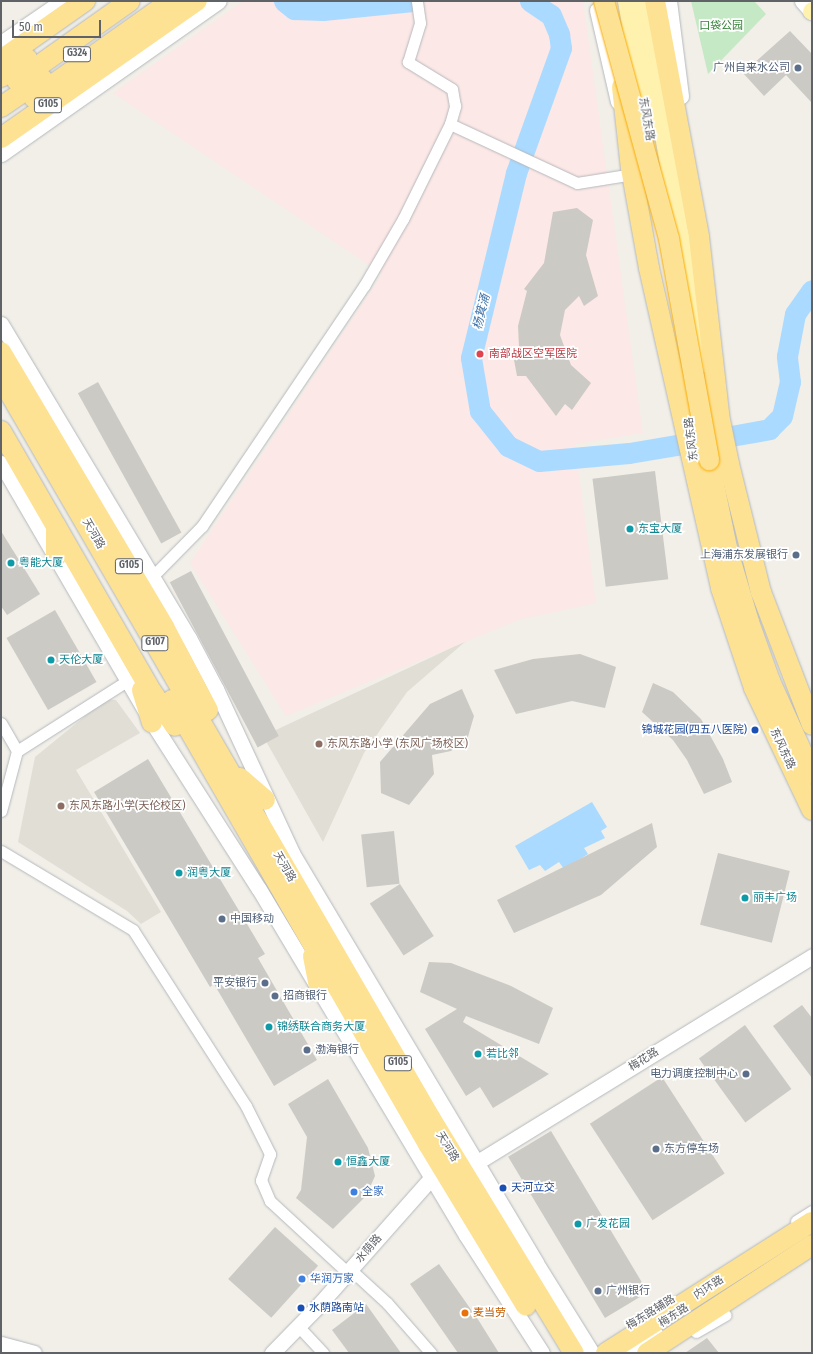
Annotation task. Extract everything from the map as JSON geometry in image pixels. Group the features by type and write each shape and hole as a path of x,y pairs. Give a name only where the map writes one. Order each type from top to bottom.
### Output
{"highway":[{"path":"2,76 85,1"},
{"path":"2,76 110,1"},
{"name":"G324","path":"2,76 130,1"},
{"name":"G324","path":"1,107 153,1"},
{"path":"1,122 171,1"},
{"name":"G105","path":"1,138 198,1"},
{"path":"604,1 670,239 718,509 736,582 770,681 812,774"},
{"path":"614,1 628,147 649,268 691,446"},
{"path":"655,1 691,191 720,420"},
{"name":"G105","path":"1,352 5,373 147,582 202,698 222,771"},
{"name":"天河路","path":"5,373 70,522"},
{"name":"天河路","path":"1,404 70,522 222,771 430,1119 591,1353"},
{"name":"东风东路","path":"720,420 761,592 812,725"},
{"name":"G105","path":"1,432 70,522 131,673 168,717 222,771"},
{"name":"东风东路","path":"691,446 714,556 738,644 778,744 812,810"},
{"path":"56,557 70,522"},
{"path":"131,673 152,722"},
{"path":"222,771 265,800"},
{"name":"天河路","path":"222,771 309,940 428,1144 558,1353"},
{"path":"309,940 319,986"},
{"path":"428,1144 432,1177"},
{"path":"751,1261 812,1219"},
{"name":"内环路","path":"591,1353 751,1261 812,1222"},
{"name":"内环路","path":"647,1353 812,1245"},
{"path":"726,1315 812,1258"}],"main road":[{"path":"1,43 62,1"},
{"path":"1,154 219,1"},
{"path":"596,1 628,147"},
{"path":"626,1 641,51"},
{"path":"640,1 641,51"},
{"path":"669,1 691,191"},
{"name":"东风东路","path":"641,51 685,265 720,420"},
{"name":"东风东路","path":"641,51 678,314 691,446"},
{"path":"1,324 147,582 216,690 265,800 296,860 591,1353"},
{"path":"1,462 56,557 131,673"},
{"path":"152,722 231,843 319,986 432,1177 542,1353"},
{"name":"梅花路","path":"476,1163 812,956"},
{"name":"水荫路","path":"272,1353 349,1271 432,1177"},
{"name":"梅东路","path":"617,1353 812,1227"},
{"name":"梅东路","path":"630,1353 812,1234"},
{"path":"1,1344 34,1353"}],"street":[{"path":"147,582 202,526 364,286 403,219 450,124 455,106 452,89 408,62 419,17 417,1"},
{"path":"450,124 535,161 577,183 633,174"},
{"path":"1,811 17,751 131,673"},
{"path":"1,723 17,751"},
{"path":"1,851 133,930 246,1106 270,1154 261,1180 270,1201 349,1271 387,1302 431,1353"},
{"name":"梅东路辅路","path":"591,1353 812,1211"},
{"path":"663,1353 726,1315"},
{"path":"298,1326 323,1353"}],"shaded area":[{"name":"南部战区空军医院","path":"243,1 583,1 643,433 575,444 596,603 518,620 286,716 190,563 382,274 113,93"},
{"name":"东风东路小学 (东风广场校区)","path":"466,641 407,692 364,753 323,842 263,736"},
{"name":"东风东路小学(天伦校区)","path":"106,699 116,700 140,733 76,770 161,912 141,924 127,911 18,842 35,757"}],"green space":[{"name":"口袋公园","path":"691,1 754,1 766,14 708,74"}],"water":[{"path":"592,802 607,827 601,831 605,838 584,848 588,854 564,869 559,862 545,871 540,865 529,870 515,846"}],"building":[{"path":"790,31 812,54 812,103 786,75 764,96 743,73"},
{"path":"577,208 593,220 586,255 598,296 584,306 579,296 565,310 560,335 571,365 591,383 572,410 565,404 556,416 526,376 517,376 512,349 519,347 518,326 527,291 524,289 544,263 553,212"},
{"path":"98,382 181,532 161,544 78,393"},
{"name":"东宝大厦","path":"655,471 668,579 606,587 592,479"},
{"name":"粤能大厦","path":"1,531 40,594 7,615 1,606"},
{"path":"191,571 279,736 258,747 170,582"},
{"name":"天伦大厦","path":"55,610 96,682 48,710 7,638"},
{"path":"580,654 616,667 605,708 572,701 516,714 494,670 533,659"},
{"path":"653,683 673,692 701,719 723,759 732,782 704,794 687,760 673,740 642,712"},
{"path":"462,689 474,716 467,740 451,751 432,755 434,774 409,805 381,793 380,762 430,704"},
{"name":"润粤大厦","path":"148,759 265,954 258,958 317,1060 274,1086 214,984 210,987 94,792"},
{"path":"652,823 657,847 601,895 514,933 497,900"},
{"path":"394,831 400,884 367,887 361,834"},
{"name":"丽丰广场","path":"718,853 790,871 772,943 700,925"},
{"path":"400,884 434,936 404,956 370,904"},
{"path":"429,962 451,963 511,986 553,1008 539,1044 466,1016 463,1022 549,1074 493,1108 480,1087 466,1096 425,1029 457,1009 420,992"},
{"path":"802,1005 812,1018 812,1078 773,1026"},
{"name":"电力调度控制中心","path":"745,1025 791,1089 745,1122 699,1059"},
{"name":"东方停车场","path":"662,1077 725,1173 653,1220 590,1124"},
{"name":"恒鑫大厦","path":"328,1079 368,1148 375,1176 366,1196 333,1229 296,1198 301,1190 307,1137 288,1104"},
{"name":"广发花园","path":"551,1131 648,1292 605,1318 508,1157"},
{"path":"275,1227 318,1266 271,1318 228,1279"},
{"path":"439,1264 479,1321 499,1353 458,1353 410,1284"},
{"path":"366,1304 401,1353 349,1353 332,1330"},
{"path":"707,1338 719,1353 685,1353"}],"waterway":[{"path":"284,1 294,9 323,10 413,1"},
{"name":"杨箕涌","path":"530,1 551,15 559,34 561,48 516,173 471,358 480,411 508,446 539,461 629,453 707,440"},
{"name":"杨箕涌","path":"731,436 769,429 782,416 790,382 787,356 795,314 812,290"}],"place":[{"name":"广州自来水公司","path":"798,68"},
{"name":"南部战区空军医院","path":"480,354"},
{"name":"东宝大厦","path":"630,529"},
{"name":"上海浦东发展银行","path":"796,555"},
{"name":"粤能大厦","path":"11,563"},
{"name":"天伦大厦","path":"51,660"},
{"name":"锦城花园(四五八医院)","path":"755,730"},
{"name":"东风东路小学 (东风广场校区)","path":"319,744"},
{"name":"东风东路小学(天伦校区)","path":"61,806"},
{"name":"润粤大厦","path":"179,873"},
{"name":"丽丰广场","path":"745,898"},
{"name":"中国移动","path":"222,919"},
{"name":"平安银行","path":"265,983"},
{"name":"招商银行","path":"275,996"},
{"name":"锦绣联合商务大厦","path":"269,1027"},
{"name":"渤海银行","path":"307,1050"},
{"name":"若比邻","path":"478,1054"},
{"name":"电力调度控制中心","path":"746,1074"},
{"name":"东方停车场","path":"656,1149"},
{"name":"恒鑫大厦","path":"338,1162"},
{"name":"天河立交","path":"503,1188"},
{"name":"全家","path":"354,1192"},
{"name":"广发花园","path":"578,1224"},
{"name":"华润万家","path":"302,1279"},
{"name":"广州银行","path":"598,1291"},
{"name":"水荫路南站","path":"301,1308"},
{"name":"麦当劳","path":"465,1313"}]}
